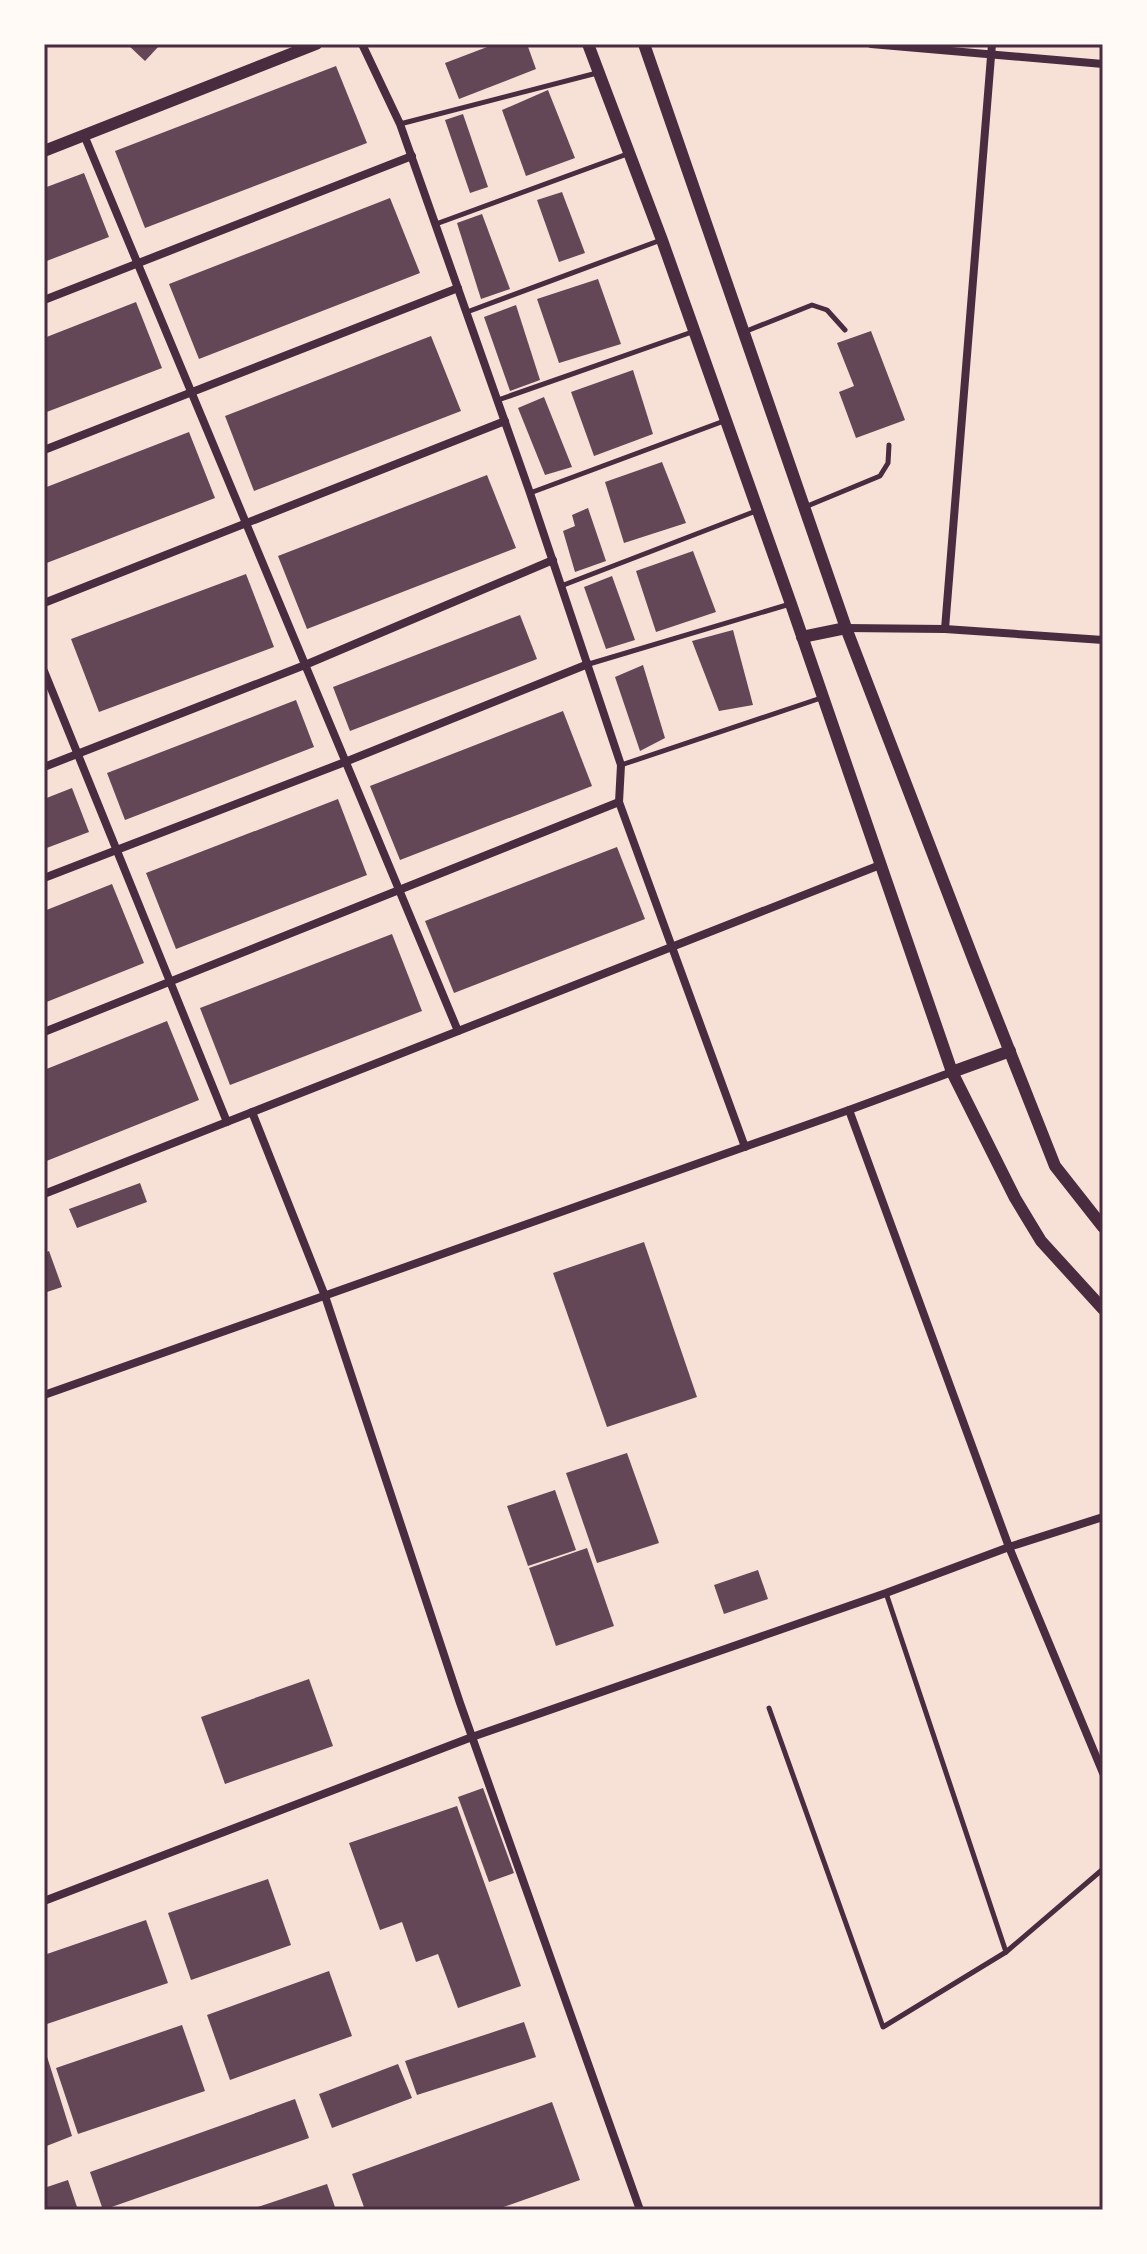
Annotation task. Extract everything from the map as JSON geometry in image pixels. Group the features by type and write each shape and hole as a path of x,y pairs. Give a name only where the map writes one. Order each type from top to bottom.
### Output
{"street":[{"path":"44,151 316,44"},
{"path":"362,44 400,124 498,400 621,765 619,802 745,1147"},
{"path":"588,44 726,420 952,1072 1015,1198 1041,1241 1103,1309"},
{"path":"644,44 846,628 1010,1051 1055,1166 1103,1227"},
{"path":"871,44 1103,64"},
{"path":"945,629 992,44"},
{"path":"84,135 458,1031"},
{"path":"44,300 412,156"},
{"path":"44,450 458,288"},
{"path":"44,603 505,421"},
{"path":"44,767 305,665 553,560"},
{"path":"802,637 846,628 945,629 1103,640"},
{"path":"44,878 588,664"},
{"path":"44,671 227,1122"},
{"path":"44,1032 619,802"},
{"path":"44,1194 880,865"},
{"path":"44,1395 1010,1051"},
{"path":"849,1110 1009,1547 1103,1773"},
{"path":"252,1112 325,1296 472,1737 640,2210"},
{"path":"44,1901 472,1737 1009,1547 1103,1517"}],"lane":[{"path":"400,124 599,73"},
{"path":"436,224 630,153"},
{"path":"467,312 662,240"},
{"path":"744,332 812,305 827,310 845,330"},
{"path":"498,400 693,331"},
{"path":"530,493 726,420"},
{"path":"804,507 880,476 888,463 889,445"},
{"path":"561,586 756,511"},
{"path":"588,664 791,604"},
{"path":"621,765 822,697"},
{"path":"886,1593 1006,1952"},
{"path":"769,1708 883,2027 1006,1952 1103,1869"}],"building":[{"path":"127,44 157,44 159,46 145,61"},
{"path":"495,44 527,44 536,69 459,99 445,63"},
{"path":"336,66 367,143 145,228 115,151"},
{"path":"548,90 575,158 526,176 502,110"},
{"path":"463,114 488,187 470,193 445,120"},
{"path":"84,173 109,237 44,262 44,188"},
{"path":"562,192 585,253 559,262 537,200"},
{"path":"390,198 420,273 199,359 169,284"},
{"path":"482,214 510,289 481,299 457,223"},
{"path":"598,279 621,344 559,363 537,299"},
{"path":"136,302 162,368 44,413 44,338"},
{"path":"516,305 540,380 510,391 484,317"},
{"path":"871,331 905,420 856,438 839,392 854,386 837,343"},
{"path":"431,336 461,411 254,491 225,416"},
{"path":"633,370 653,434 594,456 571,392"},
{"path":"544,397 572,467 545,475 518,408"},
{"path":"189,432 215,498 44,564 44,488"},
{"path":"662,462 686,523 624,543 605,482"},
{"path":"487,475 516,548 307,629 278,556"},
{"path":"588,508 606,561 575,572 563,531 575,526 572,515"},
{"path":"693,551 716,612 656,632 636,571"},
{"path":"246,574 274,647 99,712 71,639"},
{"path":"612,576 635,640 606,649 584,587"},
{"path":"520,615 537,659 350,731 333,687"},
{"path":"733,630 753,705 719,711 692,641"},
{"path":"643,665 665,738 640,751 615,677"},
{"path":"296,700 314,747 125,820 107,773"},
{"path":"563,711 592,786 400,860 370,786"},
{"path":"72,788 89,832 44,849 44,799"},
{"path":"338,799 367,875 176,949 146,873"},
{"path":"617,847 645,919 454,993 425,921"},
{"path":"112,884 144,963 44,1003 44,911"},
{"path":"392,934 422,1011 230,1085 200,1008"},
{"path":"167,1021 199,1100 44,1162 44,1070"},
{"path":"140,1183 147,1202 77,1228 69,1209"},
{"path":"644,1242 697,1397 607,1427 553,1273"},
{"path":"49,1251 62,1287 44,1293 44,1253"},
{"path":"627,1453 659,1543 597,1563 566,1473"},
{"path":"555,1490 576,1550 528,1566 507,1506"},
{"path":"587,1548 614,1626 556,1646 529,1568"},
{"path":"758,1570 768,1599 724,1614 714,1585"},
{"path":"309,1679 333,1746 225,1784 201,1717"},
{"path":"483,1788 514,1873 489,1882 458,1797"},
{"path":"457,1806 521,1986 458,2008 438,1954 416,1962 402,1922 380,1930 349,1843"},
{"path":"268,1879 291,1945 191,1980 168,1913"},
{"path":"146,1920 168,1983 44,2025 44,1955"},
{"path":"329,1971 352,2036 230,2080 207,2015"},
{"path":"524,2022 536,2057 417,2095 405,2061"},
{"path":"182,2025 205,2091 78,2134 56,2068"},
{"path":"44,2047 72,2136 44,2147"},
{"path":"398,2064 412,2098 332,2128 319,2094"},
{"path":"295,2099 309,2138 103,2210 90,2172"},
{"path":"552,2102 580,2180 495,2210 365,2210 352,2174"},
{"path":"68,2180 78,2210 44,2210 44,2188"},
{"path":"327,2184 336,2210 252,2210 252,2209"}]}
